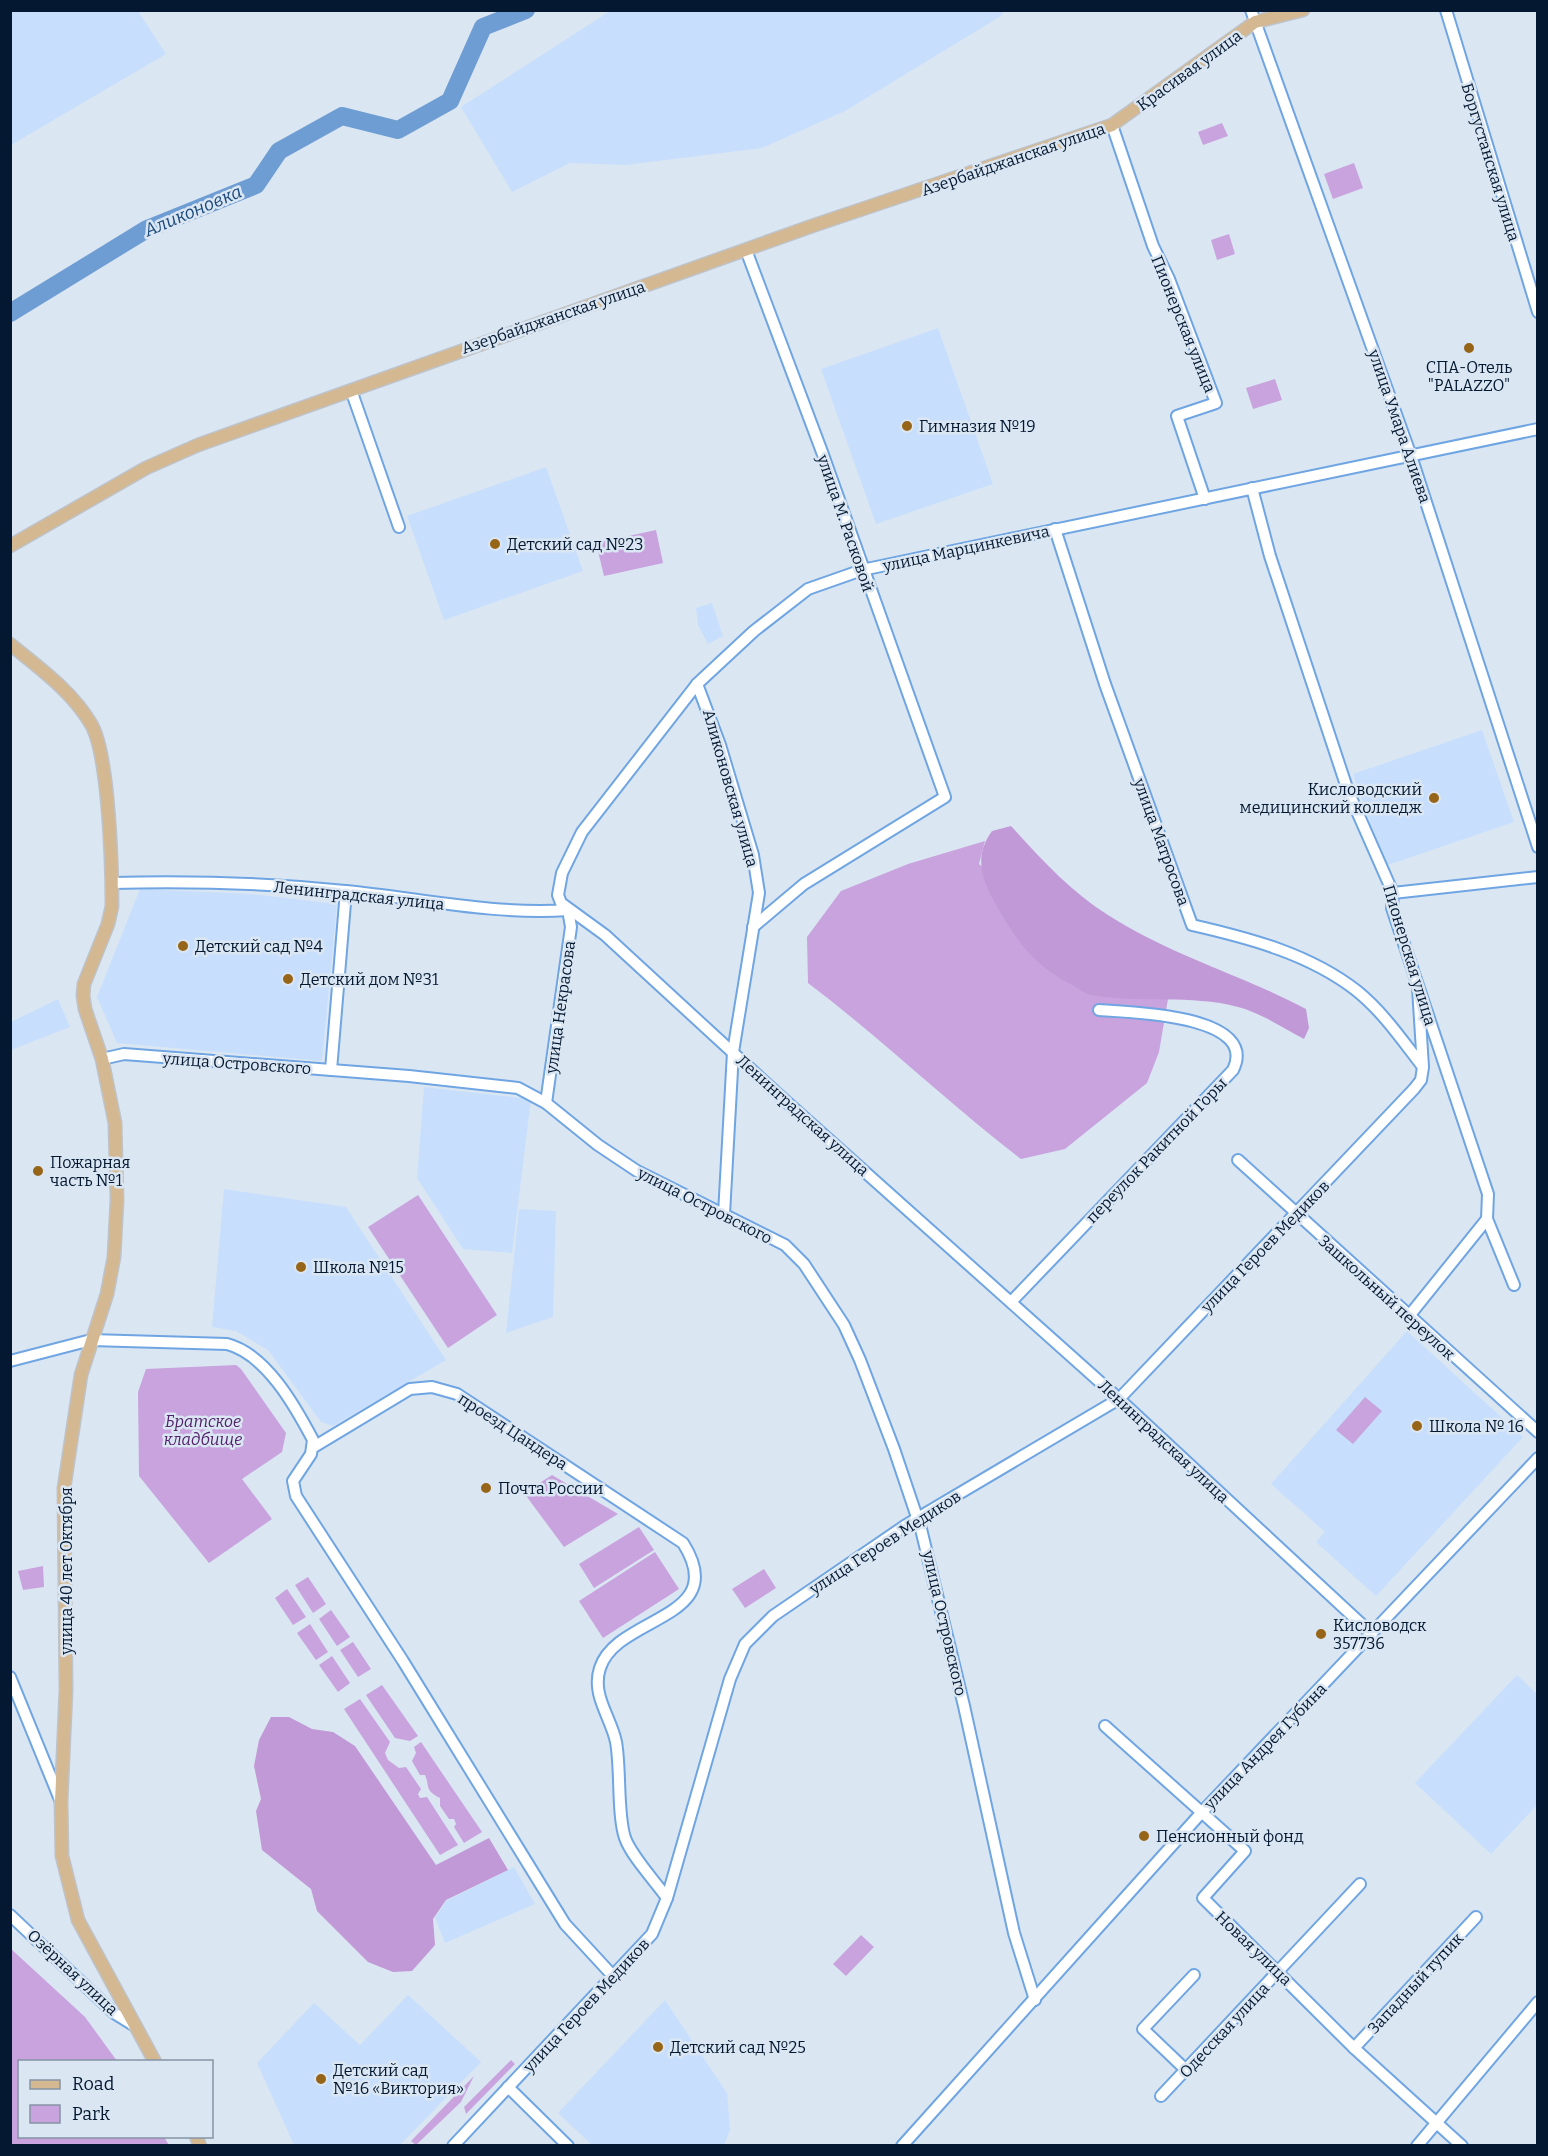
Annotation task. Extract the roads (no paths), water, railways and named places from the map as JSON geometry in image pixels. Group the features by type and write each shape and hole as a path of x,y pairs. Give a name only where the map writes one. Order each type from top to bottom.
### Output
{"main road":[{"name":"Красивая улица","path":"1112,125 1253,16 1303,10"},
{"name":"Азербайджанская улица","path":"10,546 165,459 351,390 746,250 1112,125"},
{"name":"улица 40 лет Октября","path":"10,644 75,701 95,732 104,777 112,906 108,924 84,984 83,995 85,1009 102,1059 117,1137 117,1200 114,1257 107,1294 81,1375 64,1499 66,1690 61,1802 62,1856 78,1920 154,2060"}],"street":[{"name":"Боргустанская улица","path":"1446,10 1538,312"},
{"name":"улица Умара Алиева","path":"1253,16 1411,456 1538,846"},
{"name":"Пионерская улица","path":"1112,125 1153,246 1169,279 1216,403 1177,416 1205,499"},
{"name":"улица М. Расковой","path":"746,250 822,452 862,570 945,797 804,885 753,927"},
{"path":"351,390 399,527"},
{"name":"улица Марцинкевича","path":"568,910 558,895 558,885 582,832 697,684 754,631 808,589 862,570 1538,429"},
{"name":"Пионерская улица","path":"1252,488 1270,556 1348,791 1393,893 1392,908 1488,1194 1486,1220"},
{"name":"улица Матросова","path":"1055,529 1105,684 1192,924 1256,940 1324,969 1356,990 1384,1017 1423,1067"},
{"name":"Аликоновская улица","path":"697,684 720,745 753,855 759,893 733,1052 724,1214"},
{"path":"1393,893 1538,877"},
{"name":"Ленинградская улица","path":"112,883 279,885 480,908 541,912 568,910 605,935 1119,1399 1372,1634"},
{"path":"331,1070 346,891"},
{"name":"улица Некрасова","path":"546,1103 571,927 568,910"},
{"name":"улица Героев Медиков","path":"453,2145 652,1934 667,1898 730,1679 745,1644 773,1616 917,1518 1119,1399 1421,1080 1423,1067 1418,988"},
{"name":"переулок Ракитной Горы","path":"1011,1302 1233,1070 1238,1059 1237,1048 1231,1040 1209,1028 1165,1015 1099,1010"},
{"name":"улица Островского","path":"102,1059 124,1054 331,1070 518,1088 546,1103 598,1145 637,1171 785,1245 819,1285 844,1326 860,1360 917,1518 942,1611 1014,1933 1035,2000"},
{"name":"Зашкольный переулок","path":"1239,1160 1295,1214 1538,1432"},
{"path":"1409,1316 1486,1220 1514,1285"},
{"path":"10,1361 91,1340 207,1342 243,1348 255,1357 269,1373 304,1424 313,1440 312,1448"},
{"name":"проезд Цандера","path":"613,1976 565,1924 409,1671 296,1496 293,1482 312,1448 410,1389 432,1387 458,1394 683,1543 696,1577 692,1590 681,1606 616,1645 600,1666 596,1688 616,1741 625,1838 667,1898"},
{"name":"улица Андрея Губина","path":"902,2145 1202,1812 1538,1458"},
{"path":"10,1677 14,1701 61,1802"},
{"name":"Новая улица","path":"1104,1726 1245,1851 1203,1899 1354,2048 1462,2145"},
{"name":"Одесская улица","path":"1161,2096 1360,1884"},
{"name":"Озёрная улица","path":"10,1915 114,2013 137,2027"},
{"name":"Западный тупик","path":"1354,2048 1476,1917"},
{"path":"1186,2070 1143,2029 1194,1975"},
{"path":"1417,2145 1538,2002"},
{"path":"508,2087 568,2145"}],"waterway":[{"name":"Аликоновка","path":"10,313 147,229 256,185 279,151 342,116 398,130 450,101 483,27 526,10"}],"place":[{"name":"СПА-Отель \"PALAZZO\"","path":"1469,348"},
{"name":"Гимназия №19","path":"907,426"},
{"name":"Детский сад №23","path":"495,544"},
{"name":"Кисловодский медицинский колледж","path":"1434,798"},
{"name":"Детский сад №4","path":"183,946"},
{"name":"Детский дом №31","path":"288,979"},
{"name":"Пожарная часть №1","path":"38,1171"},
{"name":"Школа №15","path":"301,1267"},
{"name":"Школа № 16","path":"1417,1426"},
{"name":"Почта России","path":"486,1488"},
{"name":"Кисловодск 357736","path":"1321,1634"},
{"name":"Пенсионный фонд","path":"1144,1836"},
{"name":"Детский сад №25","path":"658,2047"},
{"name":"Детский сад №16 «Виктория»","path":"321,2079"}],"park label":[{"name":"Братское кладбище","path":"203,1430"}]}
